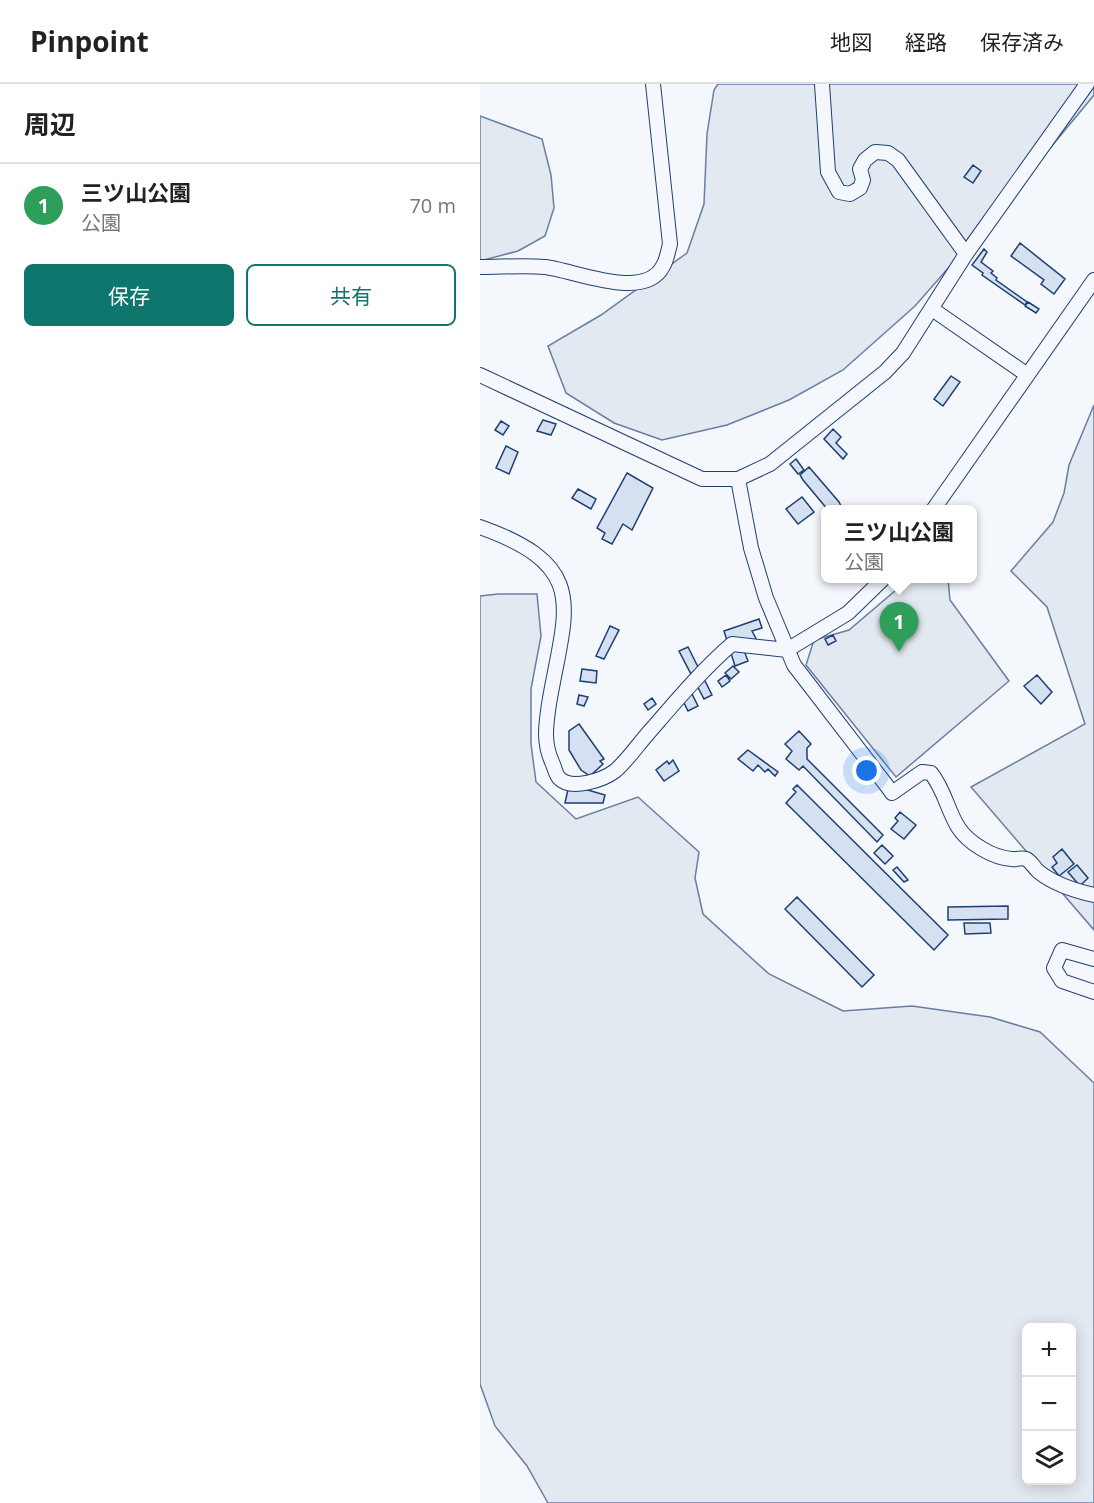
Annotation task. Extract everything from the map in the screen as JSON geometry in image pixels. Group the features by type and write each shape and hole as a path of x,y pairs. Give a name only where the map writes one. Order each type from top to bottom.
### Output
{"street":[{"path":"480,267 546,267 599,280 622,283 644,282 658,273 663,267 670,244 652,84"},
{"path":"822,84 828,172 839,192 850,194 861,188 863,180 860,169 865,160 875,152 888,153 898,160 966,254"},
{"path":"480,375 702,479 738,479 770,464 885,372 903,353 966,254 1087,84"},
{"path":"936,505 1094,280"},
{"path":"932,309 1026,374"},
{"path":"738,479 751,548 787,650 802,677 892,793 922,772 931,773 942,788 958,827 976,844 995,855 1014,859 1022,858 1030,862 1038,872 1082,893 1094,895"},
{"path":"480,527 506,536 536,552 552,569 564,597 566,622 546,725 546,748 559,778 568,783 591,783 614,772 681,694 732,644 787,650 848,613 880,583"},
{"path":"1094,959 1062,950 1054,968 1062,981 1075,988 1094,992"}],"shaded area":[{"path":"718,84 1094,84 1094,95 993,217 915,306 843,370 789,400 727,425 662,440 614,423 566,393 548,346 601,315 687,253 704,204 707,134 714,90"},
{"path":"480,116 542,139 551,175 554,208 545,236 518,251 480,261"},
{"path":"1094,405 1094,930 971,787 1085,724 1047,607 1011,571 1053,522 1064,493 1069,465"},
{"path":"904,583 948,583 950,600 1009,681 896,777 806,665 814,640 849,630"},
{"path":"537,594 541,636 531,689 531,744 536,782 576,819 638,797 699,852 695,878 703,914 769,974 843,1011 912,1006 990,1017 1040,1032 1094,1083 1094,1503 548,1503 527,1466 495,1426 480,1384 480,596"}],"building":[{"path":"973,165 981,171 973,183 964,177"},
{"path":"1020,243 1065,279 1054,294 1041,284 1044,280 1011,256"},
{"path":"984,249 987,252 981,262 993,271 991,273 997,278 996,280 1027,302 1025,305 982,275 983,273 972,265"},
{"path":"1028,302 1039,309 1036,313 1025,306"},
{"path":"951,376 960,382 943,406 934,399"},
{"path":"543,420 556,424 551,435 537,431"},
{"path":"501,421 509,426 503,435 495,430"},
{"path":"833,429 841,437 836,443 847,454 843,459 824,439"},
{"path":"506,446 518,452 509,474 496,468"},
{"path":"796,459 804,470 798,474 790,464"},
{"path":"809,467 840,505 824,505 800,475"},
{"path":"627,473 653,488 632,530 623,524 612,544 602,539 605,533 597,528"},
{"path":"578,489 596,499 591,509 572,498"},
{"path":"802,497 814,512 798,524 786,509"},
{"path":"759,619 762,628 752,631 761,648 743,648 748,661 735,666 724,631"},
{"path":"610,626 619,630 604,659 596,656"},
{"path":"833,635 836,641 828,645 825,639"},
{"path":"688,647 712,695 704,699 679,651"},
{"path":"733,666 739,672 731,679 725,673"},
{"path":"582,669 597,671 596,683 580,681"},
{"path":"726,675 730,681 722,687 718,681"},
{"path":"1037,675 1052,692 1041,704 1024,686"},
{"path":"691,692 698,706 688,711 681,697"},
{"path":"579,695 588,697 584,706 577,704"},
{"path":"652,698 656,704 648,710 644,704"},
{"path":"579,724 604,759 600,761 603,764 590,776 581,770 569,750 569,731"},
{"path":"799,731 811,744 807,748 807,759 883,835 877,842 803,766 799,770 786,759 792,751 785,744"},
{"path":"748,750 778,772 775,776 768,769 765,772 758,765 753,771 738,759"},
{"path":"673,760 679,771 664,781 656,770 667,761 669,764"},
{"path":"797,785 948,935 934,950 786,803 796,792 793,789"},
{"path":"574,786 605,795 603,803 565,803 568,789"},
{"path":"900,812 916,825 904,839 891,829 898,821 895,818"},
{"path":"882,845 893,856 885,864 874,853"},
{"path":"1062,849 1074,864 1059,876 1052,867 1057,863 1053,857"},
{"path":"1077,865 1088,878 1080,886 1068,872"},
{"path":"897,867 908,880 904,882 893,870"},
{"path":"797,897 874,975 862,987 785,909"},
{"path":"1008,906 1008,919 948,920 948,907"},
{"path":"964,923 990,923 991,933 965,934"}],"place":[{"name":"三ツ山公園","path":"899,652"}]}
